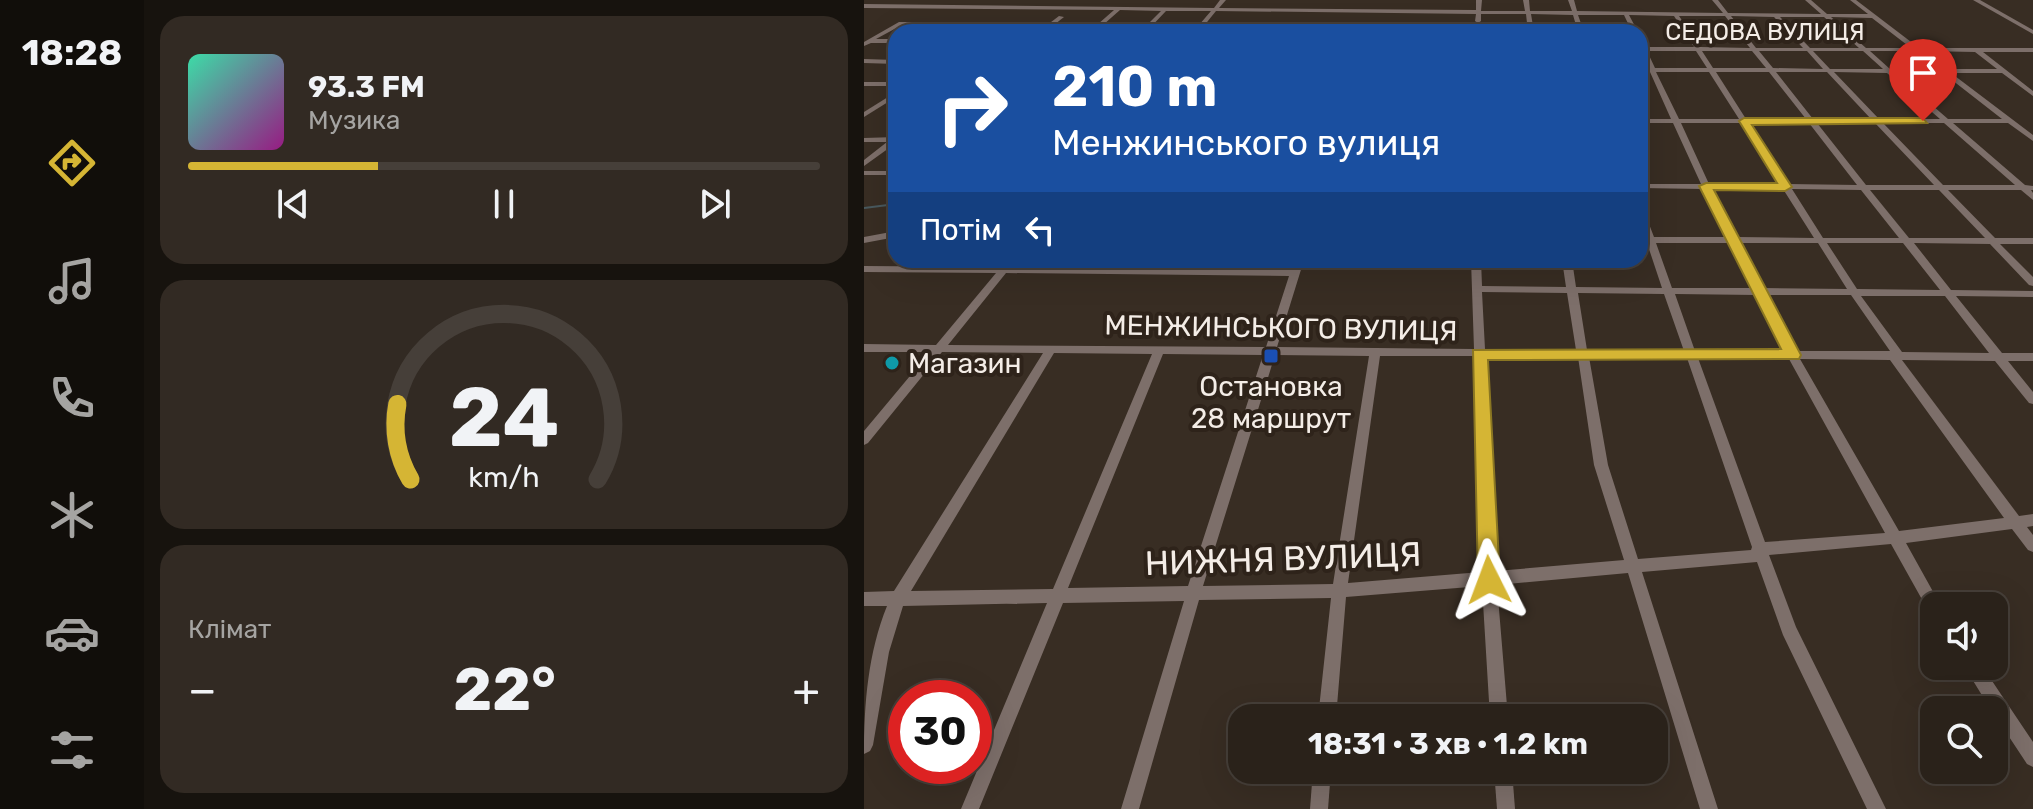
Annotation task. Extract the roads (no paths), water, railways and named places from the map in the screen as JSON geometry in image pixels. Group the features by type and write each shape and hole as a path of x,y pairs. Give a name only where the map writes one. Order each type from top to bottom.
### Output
{"street":[{"path":"1049,0 1082,0"},
{"path":"1203,24 1223,0"},
{"path":"1388,24 1396,0"},
{"path":"1479,0 1479,24"},
{"path":"1526,0 1530,24"},
{"path":"1571,0 1578,24"},
{"path":"1715,0 2033,400"},
{"path":"1808,0 2033,197"},
{"path":"1853,0 2033,139"},
{"path":"1976,0 2033,32"},
{"path":"864,6 1873,16"},
{"path":"1000,24 1024,8"},
{"path":"1101,24 1118,9"},
{"path":"1151,24 1165,9"},
{"path":"1304,24 1311,11"},
{"path":"1626,14 1631,24"},
{"path":"1676,15 1895,354 2033,546"},
{"path":"1775,15 2033,283"},
{"path":"1052,24 1061,17"},
{"path":"901,24 951,24"},
{"path":"866,42 888,31"},
{"path":"866,42 888,41"},
{"name":"СЕДОВА ВУЛИЦЯ","path":"1648,47 2033,50"},
{"path":"1977,50 2033,94"},
{"path":"864,61 888,62"},
{"path":"1648,70 2005,71"},
{"path":"1648,73 1676,121 1793,355 1925,592"},
{"path":"864,84 888,84"},
{"path":"867,112 888,99"},
{"path":"1648,121 2008,121"},
{"path":"864,140 888,140"},
{"path":"864,164 888,145"},
{"path":"864,173 888,173"},
{"path":"1648,186 2033,188"},
{"path":"864,240 888,236"},
{"path":"1648,240 2033,241"},
{"path":"1648,247 1668,293 1789,630 1877,809"},
{"path":"864,269 930,268"},
{"path":"864,440 1006,268"},
{"path":"1116,268 1295,273"},
{"path":"1130,809 1193,595 1297,268"},
{"path":"1476,268 1489,580 1498,704"},
{"path":"1569,268 1601,465 1709,809"},
{"path":"1476,289 2033,294"},
{"name":"МЕНЖИНСЬКОГО ВУЛИЦЯ","path":"864,348 1375,355 1571,355 1580,352 2033,357"},
{"path":"864,745 886,623 898,598 1050,350"},
{"path":"970,809 1158,352"},
{"path":"1328,704 1339,591 1375,355"},
{"name":"НИЖНЯ ВУЛИЦЯ","path":"864,599 1339,591 1755,556 1759,549 2033,520"},
{"path":"1981,680 2033,758"},
{"path":"1319,809 1321,784"},
{"path":"1504,784 1506,809"}],"waterway":[{"path":"864,208 888,205"}],"place":[{"name":"Остановка 28 маршрут","path":"1271,356"},
{"name":"Магазин","path":"892,363"}]}
